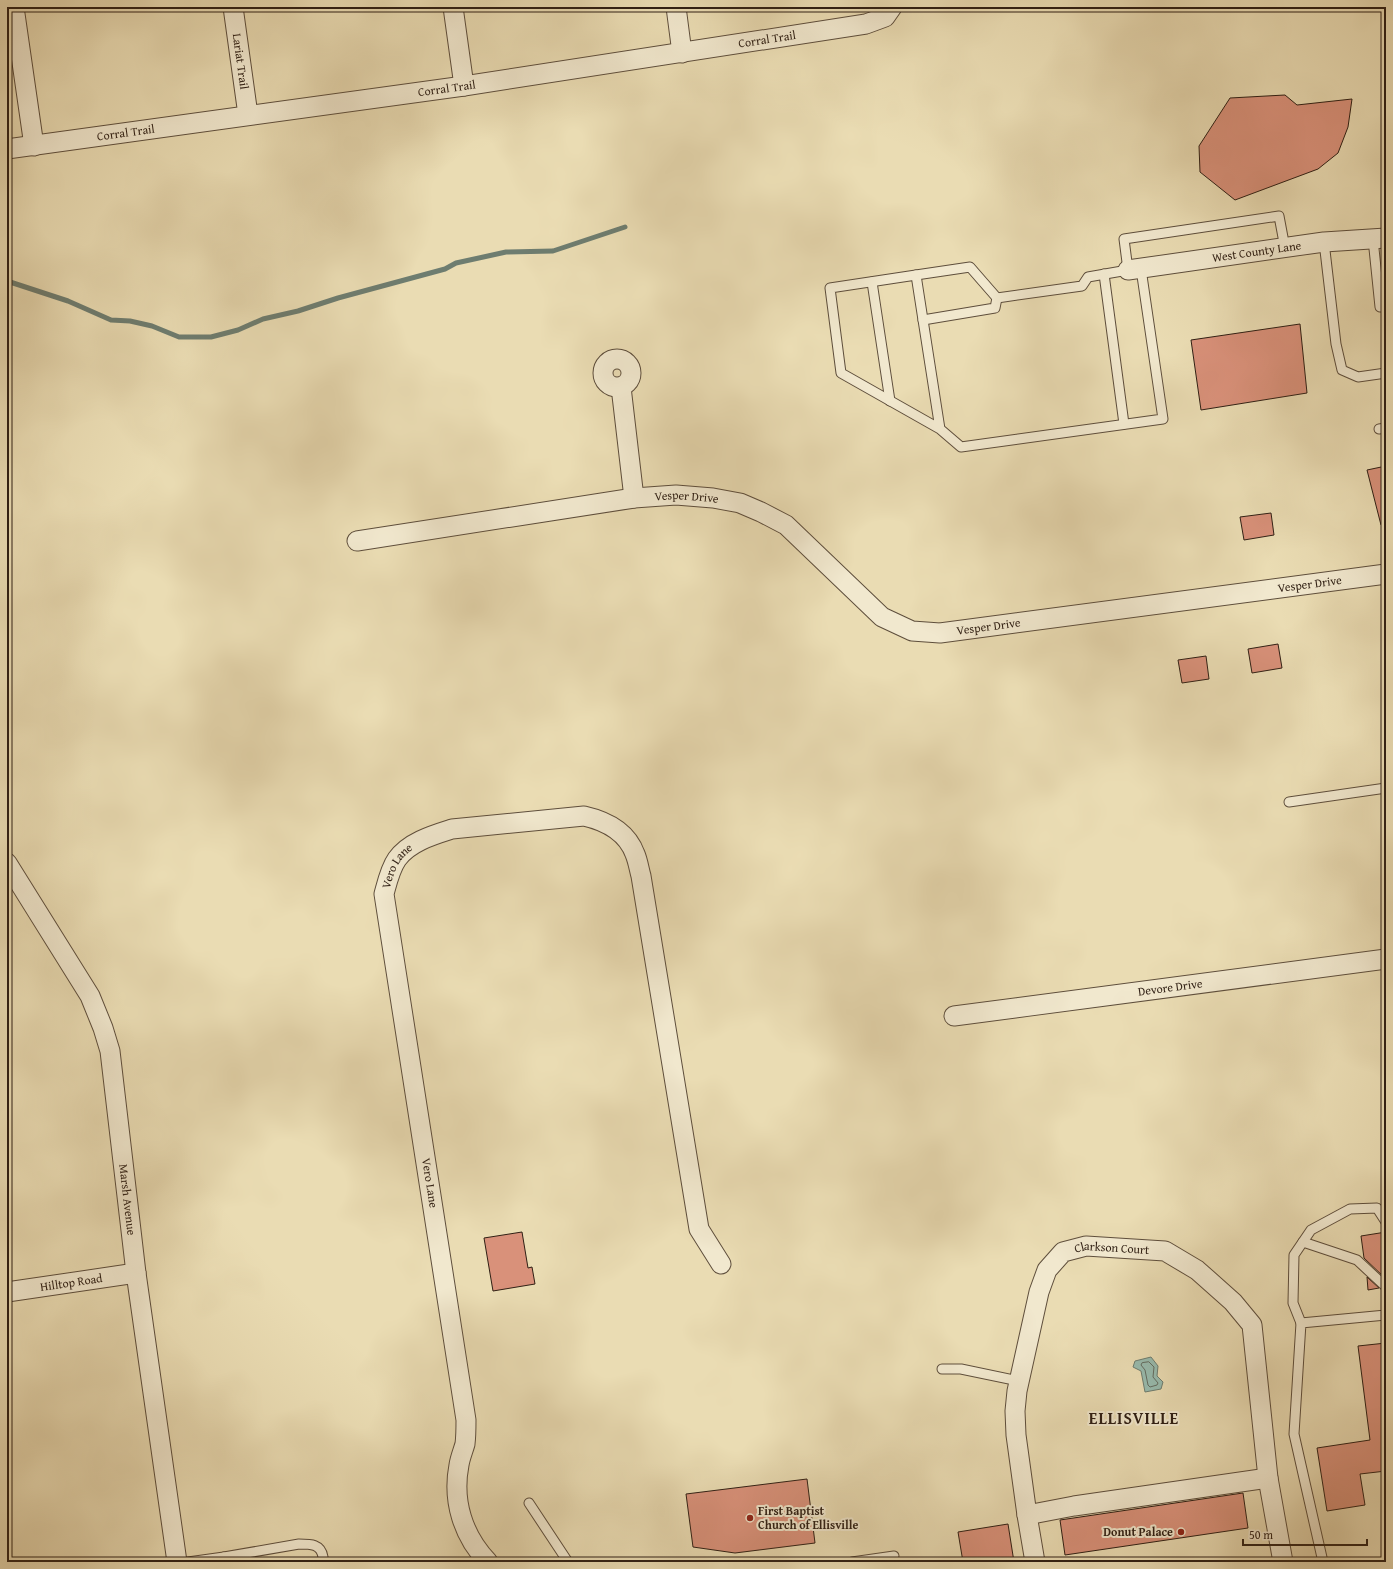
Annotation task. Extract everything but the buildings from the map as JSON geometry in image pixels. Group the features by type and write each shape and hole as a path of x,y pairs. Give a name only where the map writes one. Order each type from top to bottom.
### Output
{"street":[{"path":"14,7 34,146"},
{"name":"Lariat Trail","path":"233,7 248,115"},
{"path":"453,7 464,86"},
{"path":"676,7 682,52"},
{"name":"Corral Trail","path":"7,149 464,86 866,24 888,12"},
{"name":"West County Lane","path":"1135,270 1324,242 1379,238"},
{"path":"621,387 634,498"},
{"name":"Vesper Drive","path":"357,542 634,498 676,495 713,498 740,503 761,512 786,526 882,617 912,631 940,633 1386,574"},
{"name":"Vero Lane","path":"488,1562 470,1539 461,1517 457,1499 459,1466 464,1445 466,1420 384,894 390,874 397,859 411,846 431,836 452,830 584,816 598,819 623,835 635,854 641,876 699,1229 721,1264"},
{"name":"Marsh Avenue","path":"7,863 90,996 103,1028 110,1051 136,1273 177,1562"},
{"name":"Devore Drive","path":"954,1016 1386,959"},
{"name":"Clarkson Court","path":"1035,1562 1016,1435 1015,1411 1019,1381 1039,1292 1048,1270 1063,1252 1086,1246 1165,1251 1197,1270 1233,1302 1252,1325 1268,1478 1283,1562"},
{"name":"Hilltop Road","path":"7,1292 136,1273"},
{"path":"1027,1515 1074,1506 1268,1478"}],"lane":[{"path":"997,298 970,267 830,288 841,373 940,429 961,447 1163,419 1135,270 1124,239 1279,216 1285,248"},
{"path":"1379,238 1380,307 1386,306"},
{"path":"1324,242 1336,344 1342,370 1358,377 1386,373"},
{"path":"997,298 1082,286 1088,277 1135,270"},
{"path":"1104,274 1124,424"},
{"path":"916,275 940,429"},
{"path":"872,282 890,401"},
{"path":"923,320 995,308 997,298"},
{"path":"1289,802 1386,788"},
{"path":"1323,1562 1294,1434 1301,1323 1293,1303 1294,1255 1311,1230 1350,1209 1377,1208 1386,1222"},
{"path":"1303,1242 1357,1260 1386,1287"},
{"path":"1301,1323 1386,1315"},
{"path":"942,1369 961,1369 1019,1381"},
{"path":"529,1503 568,1562"},
{"path":"188,1562 224,1559 300,1544 311,1544 318,1546 322,1551 323,1557"},
{"path":"852,1562 894,1556"}],"water":[{"path":"1151,1357 1158,1366 1157,1376 1163,1382 1161,1389 1145,1392 1141,1371 1133,1367 1135,1361"}],"waterway":[{"path":"7,281 68,301 111,320 130,321 152,326 179,337 211,337 238,330 263,319 298,311 338,298 445,269 456,263 506,252 553,251 625,227"}],"place":[{"name":"First Baptist Church of Ellisville","path":"750,1518"},
{"name":"Donut Palace","path":"1181,1532"}],"district":[{"name":"ELLISVILLE","path":"1134,1418"}]}
